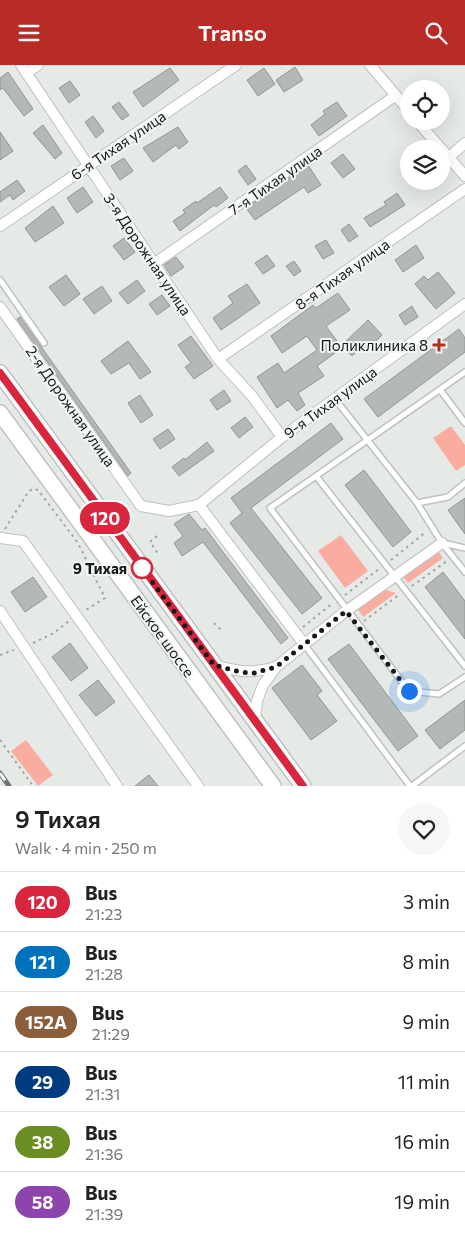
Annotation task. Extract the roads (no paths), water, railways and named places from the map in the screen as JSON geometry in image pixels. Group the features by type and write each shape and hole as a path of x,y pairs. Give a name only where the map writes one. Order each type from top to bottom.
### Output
{"main road":[{"name":"Ейское шоссе","path":"0,373 303,786"},
{"name":"Ейское шоссе","path":"0,413 267,784"}],"street":[{"path":"23,69 38,65"},
{"name":"6-я Тихая улица","path":"0,226 236,65"},
{"path":"370,65 400,101"},
{"name":"3-я Дорожная улица","path":"23,69 218,359 252,396 282,437"},
{"name":"7-я Тихая улица","path":"155,263 395,96"},
{"path":"425,130 434,140"},
{"path":"450,156 465,143"},
{"path":"450,158 465,176"},
{"name":"8-я Тихая улица","path":"218,359 465,189"},
{"name":"2-я Дорожная улица","path":"0,307 141,506 169,511 199,505"},
{"name":"9-я Тихая улица","path":"199,505 282,437 464,308"},
{"path":"199,505 304,644"},
{"path":"0,538 23,541 198,786"},
{"path":"255,720 256,701 263,685 276,667 346,611 442,543"},
{"path":"0,611 117,786"},
{"path":"214,665 240,672 254,673 276,667"}],"lane":[{"path":"0,280 44,343"},
{"path":"465,372 442,391 367,439 270,508 346,611 409,691 439,694 465,677"},
{"path":"442,391 465,423"},
{"path":"335,399 417,503 442,543 465,572"},
{"path":"316,476 465,666"},
{"path":"417,503 448,497 465,483"},
{"path":"442,543 465,547"},
{"path":"304,644 411,786 465,746"}],"railway":[{"path":"0,773 9,786"}],"place":[{"name":"Поликлиника 8","path":"439,345"},
{"name":"9 Тихая","path":"142,568"}]}
